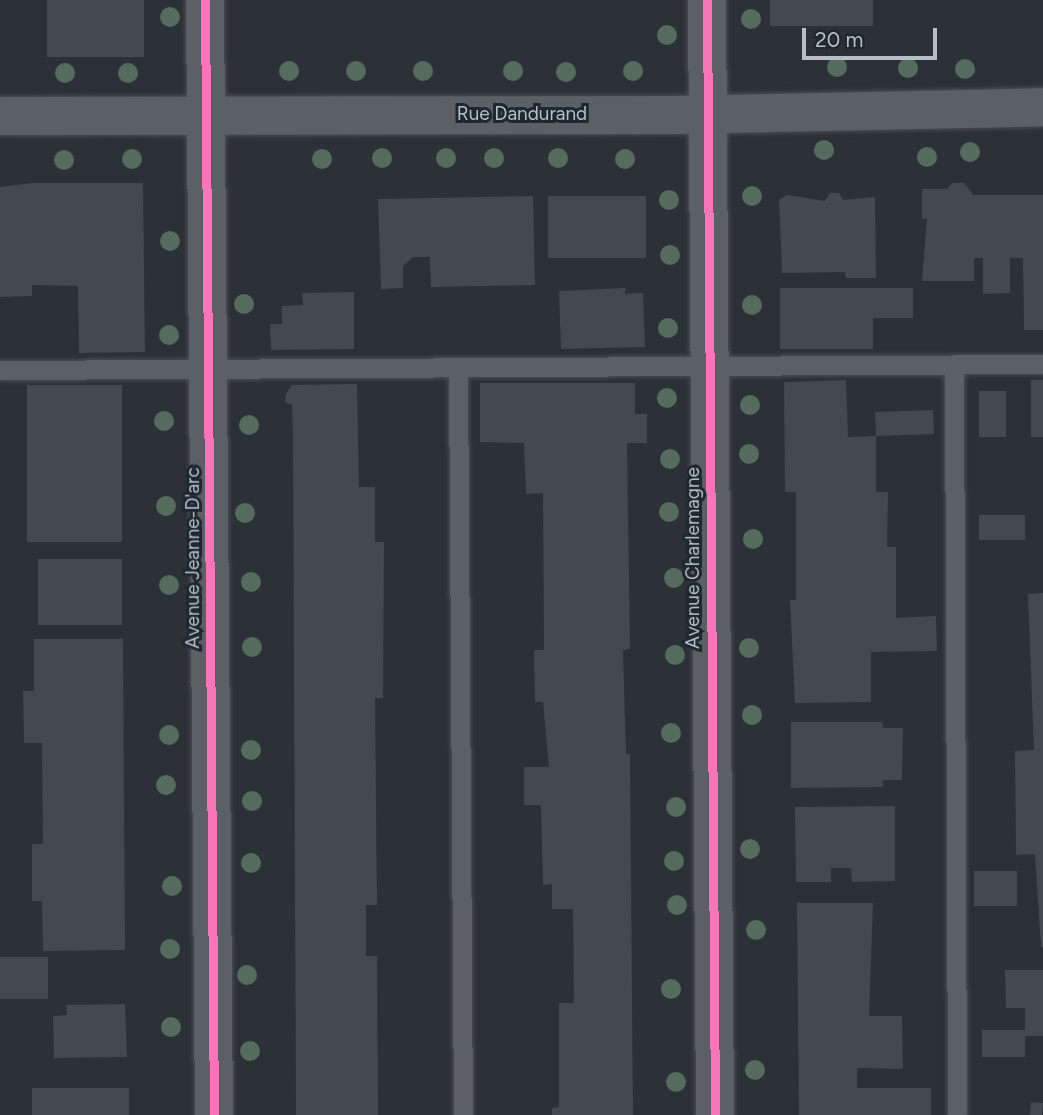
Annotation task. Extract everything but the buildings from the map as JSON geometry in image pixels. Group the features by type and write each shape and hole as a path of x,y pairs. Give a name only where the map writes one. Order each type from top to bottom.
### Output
{"street":[{"name":"Avenue Jeanne-D'arc","path":"205,0 214,1115"},
{"name":"Avenue Charlemagne","path":"707,0 715,1115"},
{"name":"Rue Dandurand","path":"0,116 708,113 1043,107"}],"lane":[{"path":"0,370 1043,364"},
{"path":"954,365 957,1115"},
{"path":"458,367 463,1115"}],"cycle path":[{"path":"205,0 214,1115"},
{"path":"707,0 715,1115"}]}
